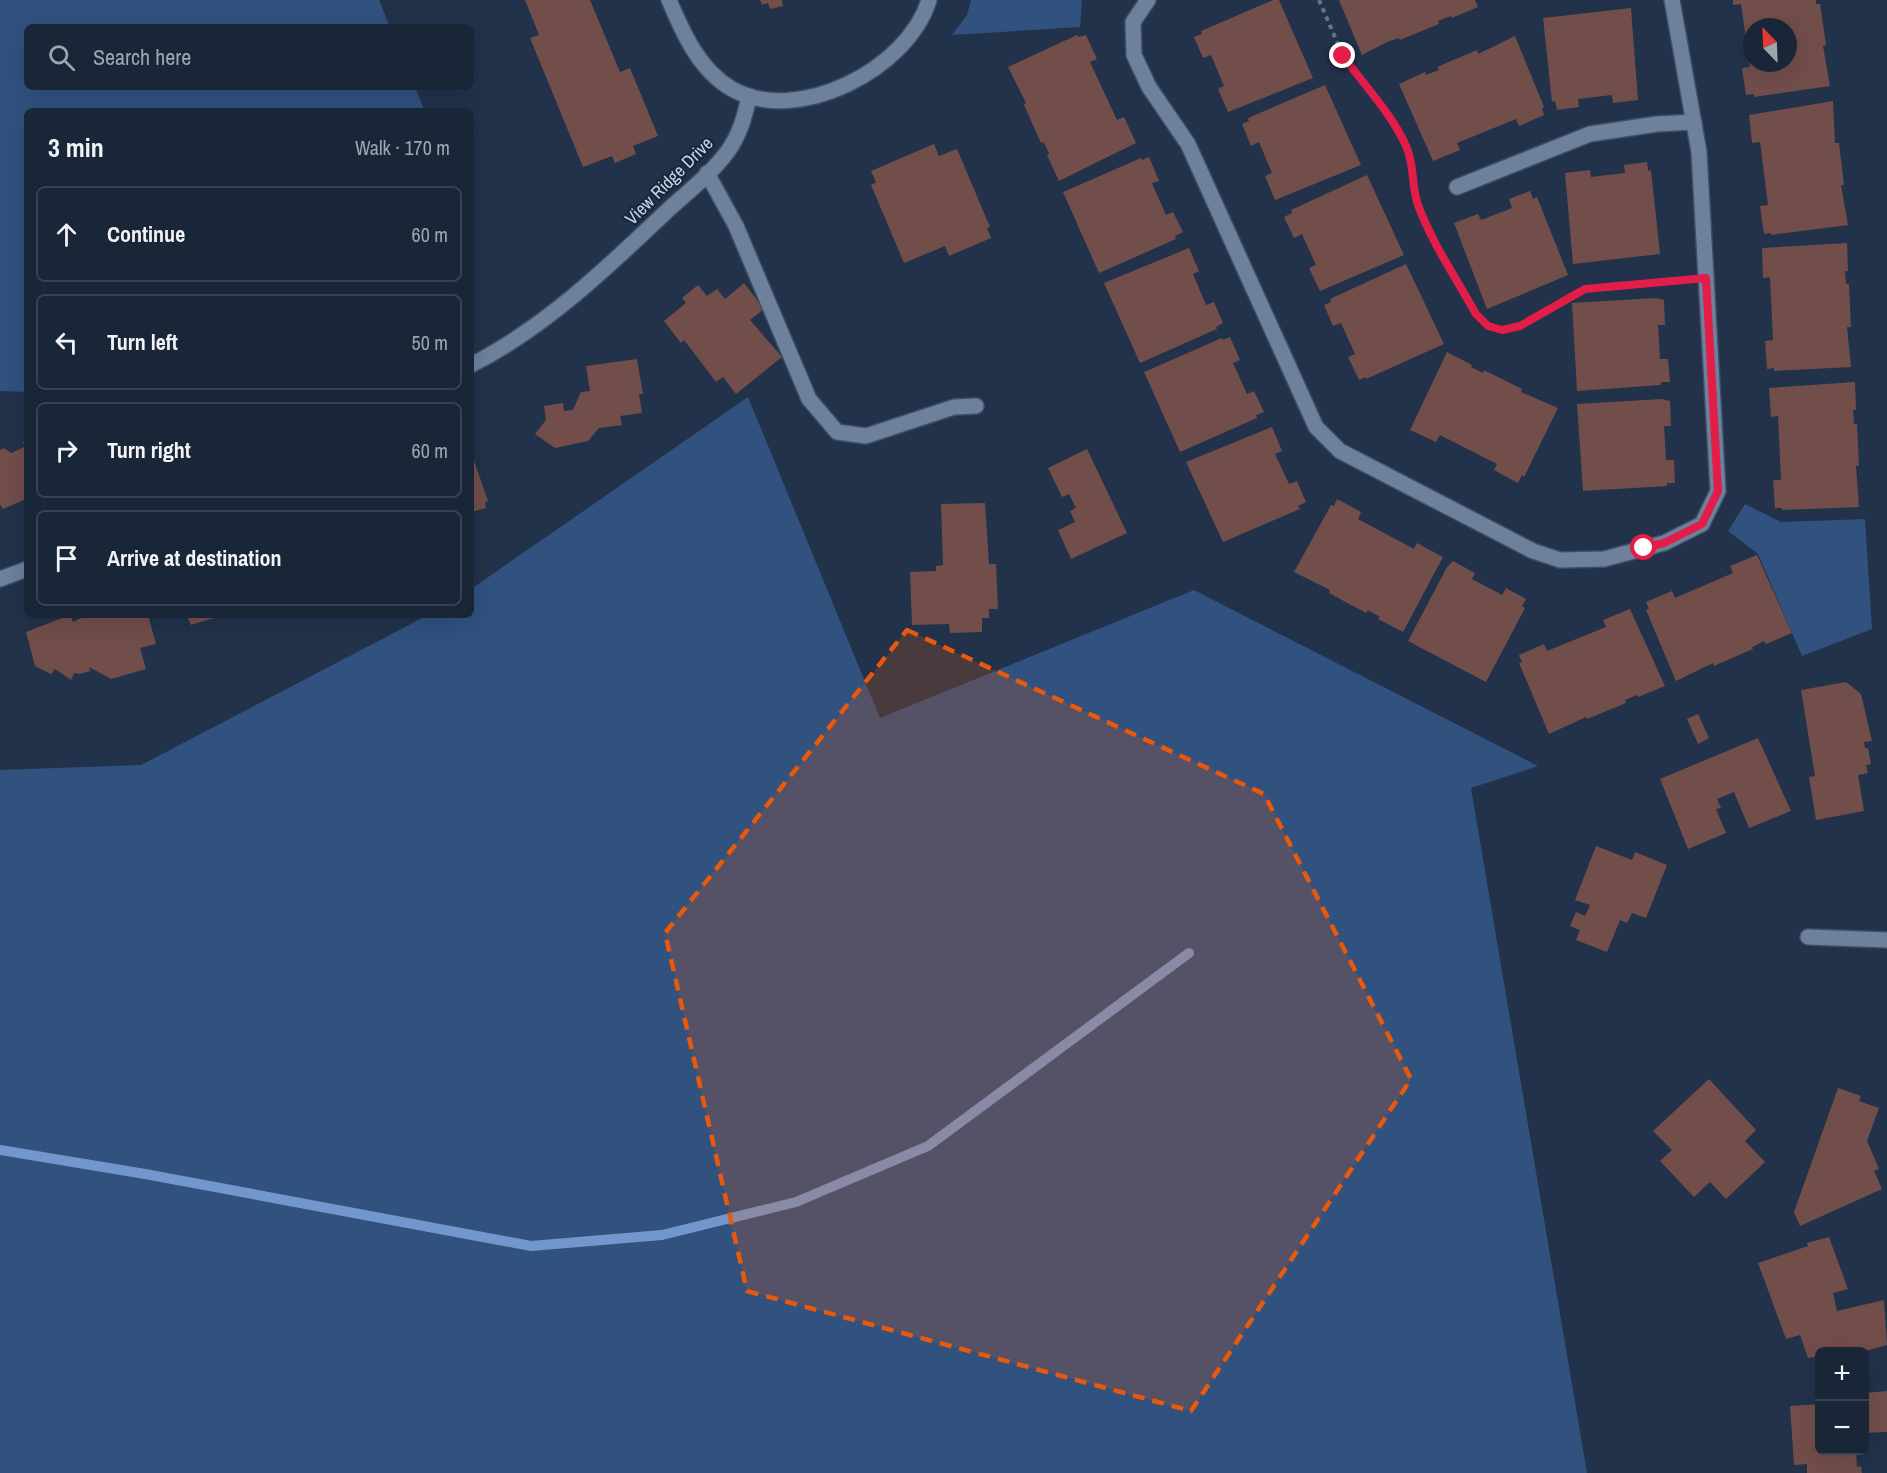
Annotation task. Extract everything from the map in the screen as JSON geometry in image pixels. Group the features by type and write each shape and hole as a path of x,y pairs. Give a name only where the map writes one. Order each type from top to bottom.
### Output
{"street":[{"path":"669,0 687,39 704,64 721,82 749,96 798,98 827,92 858,79 883,63 903,45 921,19 929,0"},
{"path":"1148,0 1133,22 1134,55 1149,87 1188,144 1316,427 1340,451 1533,552 1560,560 1604,559 1664,543 1702,524 1718,491 1699,153 1672,0"},
{"name":"View Ridge Drive","path":"474,363 549,316 636,241 720,161 736,137 749,96"},
{"path":"1457,187 1590,134 1657,124 1694,122"},
{"path":"707,173 736,226 809,399 837,432 866,436 954,407 976,406"},
{"path":"0,579 24,570"},
{"path":"1808,937 1887,940"}],"path":[{"path":"1319,0 1343,56 1394,124 1407,147 1412,166 1415,195 1425,225 1476,314 1488,326 1502,330 1520,326 1585,289 1706,278"}],"highlighted area":[{"path":"907,630 1264,794 1411,1079 1191,1411 747,1291 665,933"}],"shaded area":[{"path":"0,0 379,0 389,24 24,24 24,90 416,90 424,108 24,108 24,392 0,391"},
{"path":"971,0 1082,0 1080,27 952,35 967,15"},
{"path":"748,397 880,718 1194,590 1538,766 1471,788 1587,1473 0,1473 0,770 141,765 422,618 474,618 474,587"},
{"path":"1745,504 1781,522 1865,519 1872,629 1802,656 1758,554 1728,531"}],"building":[{"path":"525,0 590,0 620,72 630,68 658,136 633,146 636,154 615,163 612,156 583,167 530,38 539,35"},
{"path":"760,0 782,0 783,6 770,9 768,3 762,5"},
{"path":"1273,0 1279,0 1313,78 1228,112 1218,89 1224,86 1211,55 1203,58 1194,37 1202,34 1201,31"},
{"path":"1339,0 1475,0 1478,7 1438,21 1439,24 1400,40 1399,38 1387,42 1362,55"},
{"path":"1733,0 1816,0 1816,4 1820,4 1826,45 1823,46 1830,86 1754,97 1754,94 1746,95 1742,68 1743,72 1797,72 1797,18 1743,18 1741,4 1733,5"},
{"path":"1631,8 1638,100 1613,103 1612,95 1578,99 1579,107 1557,110 1555,101 1552,102 1543,18"},
{"path":"1077,35 1079,37 1086,35 1097,59 1090,62 1117,120 1124,117 1136,143 1059,181 1047,155 1049,154 1044,142 1041,143 1024,105 1026,103 1008,67"},
{"path":"1515,36 1544,107 1542,108 1544,115 1519,126 1516,119 1457,143 1460,150 1433,161 1399,84 1425,72 1426,75 1439,70 1437,67 1477,50 1478,54"},
{"path":"1325,85 1361,165 1275,200 1265,176 1272,173 1259,142 1251,146 1242,124 1249,121 1248,118"},
{"path":"1833,101 1835,143 1839,143 1844,185 1841,185 1848,225 1764,234 1760,206 1768,205 1760,142 1752,143 1749,115"},
{"path":"934,144 939,156 957,149 990,227 987,228 991,238 949,256 945,246 904,263 871,185 876,182 871,171"},
{"path":"1149,157 1159,181 1152,183 1166,215 1173,212 1183,232 1175,236 1176,239 1099,273 1063,192 1141,158 1142,160"},
{"path":"1647,162 1648,171 1651,170 1660,254 1573,264 1565,173 1590,170 1591,177 1625,173 1624,165"},
{"path":"1367,175 1404,255 1320,291 1309,268 1316,265 1302,234 1294,238 1284,217 1292,213 1291,210"},
{"path":"1530,191 1533,199 1537,197 1568,275 1487,309 1454,223 1478,214 1481,220 1512,208 1509,199"},
{"path":"1847,243 1848,271 1845,271 1846,284 1849,284 1851,327 1847,327 1851,367 1774,371 1774,368 1767,369 1765,341 1773,340 1770,277 1763,278 1762,248"},
{"path":"1189,248 1199,271 1193,274 1206,305 1214,302 1223,323 1216,327 1217,329 1140,363 1104,283"},
{"path":"1406,264 1444,344 1366,379 1366,377 1359,380 1348,357 1355,354 1341,323 1333,326 1324,305 1331,302 1330,299"},
{"path":"744,283 764,309 750,320 782,357 736,394 723,377 716,382 684,340 681,343 664,321 686,303 682,298 698,285 707,296 717,289 725,299"},
{"path":"1656,298 1664,300 1665,325 1658,325 1660,359 1668,359 1670,382 1661,382 1661,385 1577,391 1572,303"},
{"path":"1230,337 1240,360 1233,363 1247,394 1254,391 1264,412 1256,415 1257,418 1180,452 1144,372 1222,338 1223,340"},
{"path":"1447,352 1472,365 1471,367 1483,373 1484,370 1522,389 1521,392 1558,408 1524,477 1522,475 1518,483 1494,470 1497,464 1440,435 1436,442 1410,430"},
{"path":"637,359 643,394 639,394 642,413 620,416 622,425 599,428 588,441 555,448 535,434 546,420 544,406 563,403 564,411 573,410 581,392 590,391 586,366"},
{"path":"1855,382 1856,410 1853,410 1854,424 1857,424 1859,466 1856,466 1859,507 1782,510 1782,508 1775,508 1773,480 1781,480 1778,416 1771,417 1769,388"},
{"path":"1662,399 1670,401 1671,426 1664,426 1666,460 1674,460 1675,483 1667,483 1667,486 1583,491 1577,404"},
{"path":"1272,427 1282,451 1275,454 1289,484 1297,481 1306,502 1298,506 1300,509 1223,542 1186,462"},
{"path":"24,446 24,500 3,509 0,504 0,450 4,448 11,453"},
{"path":"1087,449 1127,533 1071,559 1058,530 1075,522 1070,511 1076,508 1069,494 1062,497 1048,468"},
{"path":"474,461 488,501 485,502 486,508 474,511"},
{"path":"1337,499 1361,512 1358,519 1414,549 1417,543 1443,557 1403,632 1378,619 1380,617 1368,610 1366,613 1329,593 1330,590 1294,572 1331,505 1334,506"},
{"path":"985,503 989,564 996,564 998,609 989,609 989,618 982,618 982,632 950,633 949,624 912,625 910,572 936,571 936,566 943,565 941,504"},
{"path":"1757,555 1792,633 1766,644 1764,641 1752,647 1753,649 1714,666 1713,663 1676,681 1646,610 1649,609 1646,602 1672,591 1675,598 1733,573 1730,566"},
{"path":"1453,561 1475,573 1472,579 1502,595 1506,588 1526,599 1522,606 1525,608 1486,682 1408,641 1447,567"},
{"path":"1630,609 1665,686 1638,697 1637,695 1625,700 1626,703 1587,719 1586,717 1549,734 1519,663 1522,662 1519,655 1544,644 1547,651 1606,627 1603,620"},
{"path":"62,618 71,618 73,622 81,618 149,618 156,644 140,648 146,669 111,679 89,667 90,671 74,673 71,680 55,669 51,674 35,666 26,632"},
{"path":"188,618 214,618 191,625"},
{"path":"1846,682 1861,694 1872,741 1864,742 1865,748 1868,748 1871,764 1866,765 1868,773 1858,775 1864,811 1816,820 1809,777 1815,776 1801,690"},
{"path":"1698,714 1709,738 1698,744 1687,719"},
{"path":"1758,738 1791,811 1749,828 1734,792 1717,799 1721,808 1716,809 1726,833 1688,849 1660,779"},
{"path":"1596,846 1632,860 1635,852 1667,865 1646,918 1632,913 1627,923 1620,920 1607,952 1576,940 1580,930 1570,926 1576,912 1585,916 1590,905 1575,900"},
{"path":"1709,1079 1756,1130 1745,1141 1765,1162 1726,1199 1710,1182 1694,1197 1660,1161 1672,1150 1653,1131"},
{"path":"1838,1088 1861,1096 1859,1101 1879,1108 1867,1141 1879,1169 1874,1171 1882,1189 1800,1226 1794,1212"},
{"path":"1829,1237 1848,1289 1833,1293 1837,1311 1884,1300 1887,1345 1869,1350 1869,1347 1815,1347 1815,1357 1808,1358 1800,1335 1786,1339 1758,1263 1808,1246 1807,1243"},
{"path":"1887,1391 1887,1432 1869,1433 1869,1393"},
{"path":"1815,1404 1815,1455 1856,1455 1857,1467 1861,1466 1862,1473 1807,1473 1807,1464 1794,1465 1790,1406"}],"waterway":[{"path":"0,1150 145,1174 531,1246 662,1235 796,1202 928,1146 1189,953"}],"route":[{"path":"1343,56 1394,124 1407,147 1412,166 1415,195 1425,225 1476,314 1488,326 1502,330 1520,326 1585,289 1706,278 1718,491 1702,524 1664,543 1644,548"}]}
